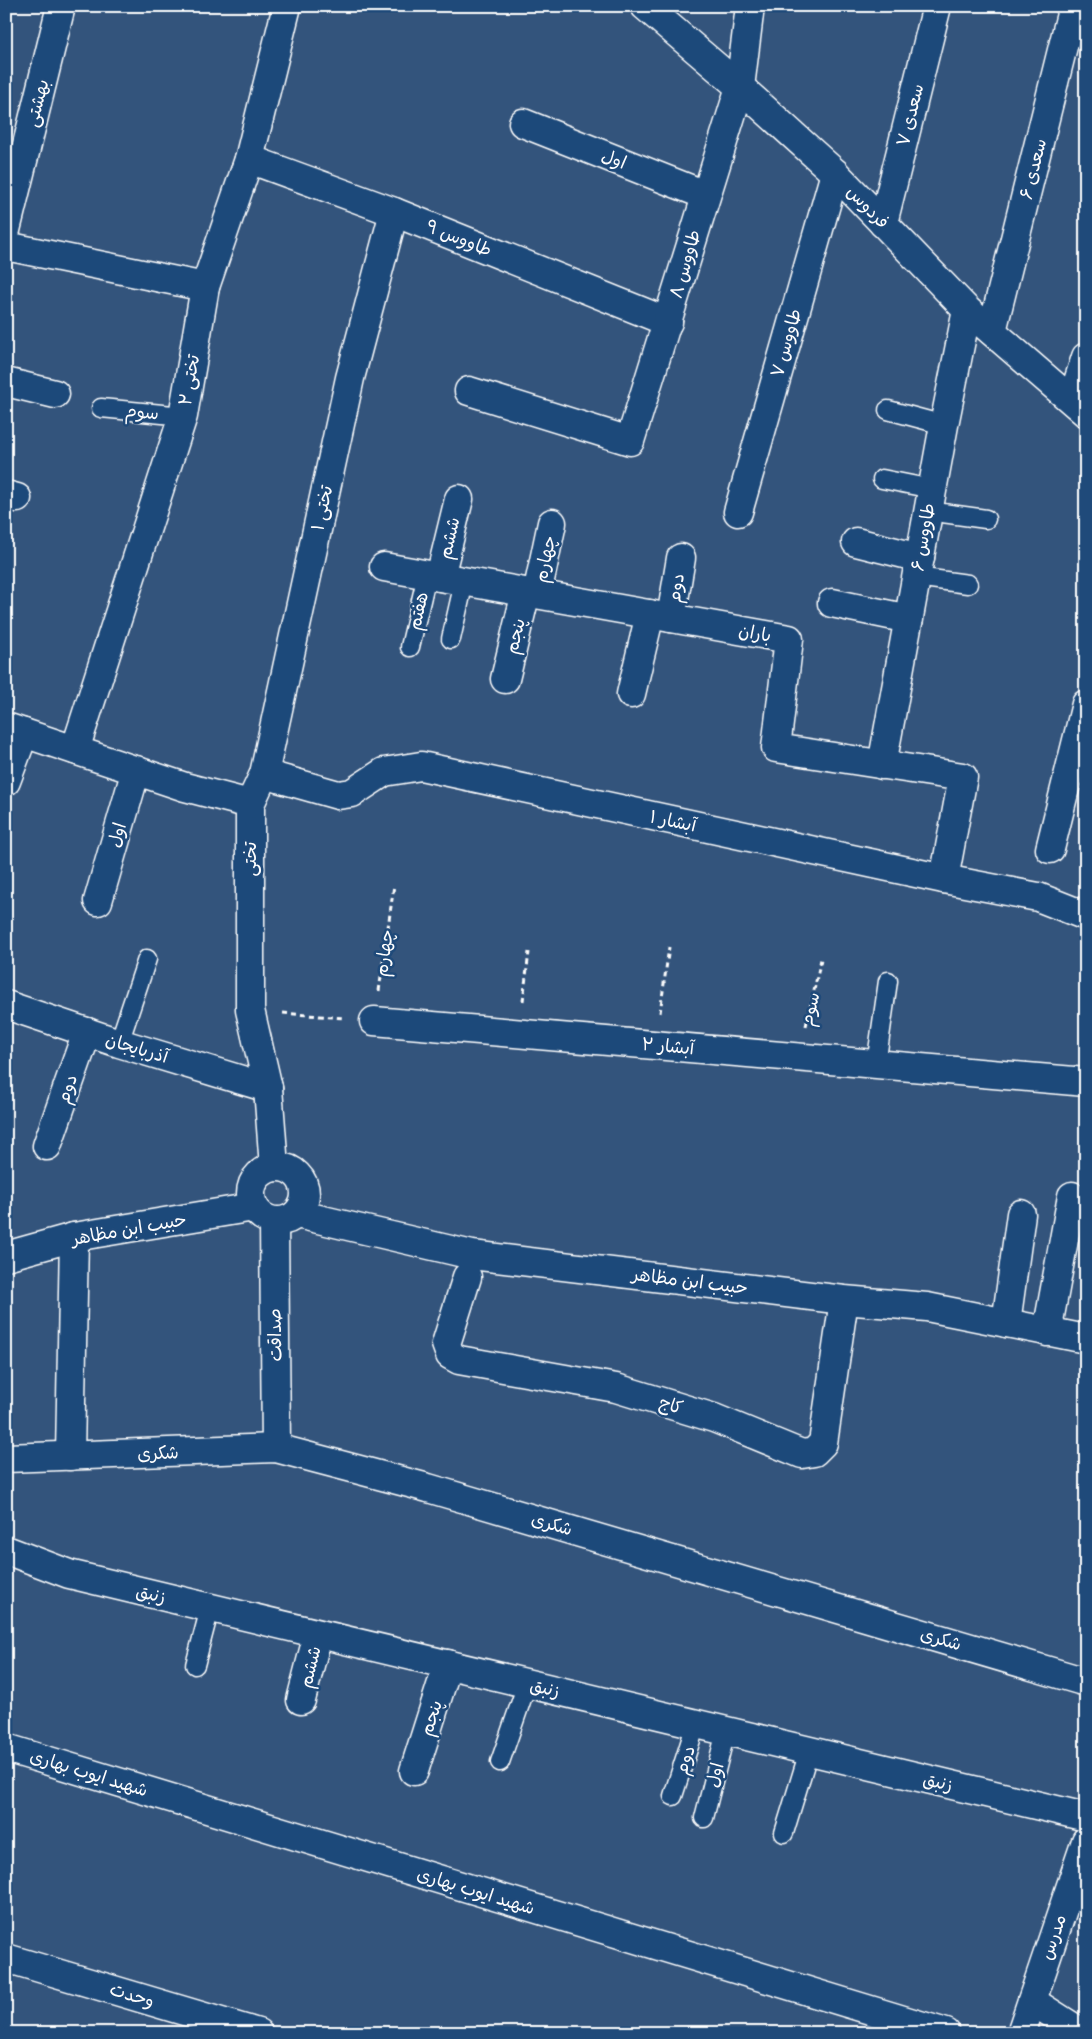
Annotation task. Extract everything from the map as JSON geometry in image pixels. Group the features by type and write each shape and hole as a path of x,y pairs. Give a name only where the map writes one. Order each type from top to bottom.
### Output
{"street":[{"name":"بهشتی","path":"6,230 61,6"},
{"name":"تختی ۲","path":"75,750 183,416 204,287 249,159 287,6"},
{"name":"فردوس","path":"645,6 740,87 834,173 967,310 1079,407"},
{"name":"طاووس ۸","path":"469,390 630,440 740,87 750,6"},
{"name":"سعدی ۷","path":"883,223 937,6"},
{"name":"سعدی ۶","path":"992,331 1073,6"},
{"name":"اول","path":"523,123 705,195"},
{"name":"طاووس ۹","path":"249,159 394,212 668,322"},
{"name":"طاووس ۷","path":"738,512 834,173"},
{"name":"تختی ۱","path":"250,804 264,774 350,378 394,212"},
{"path":"6,246 204,287"},
{"name":"طاووس ۶","path":"882,765 967,310"},
{"path":"1079,407 1086,357"},
{"path":"6,382 55,394"},
{"name":"ششم","path":"444,578 458,499"},
{"name":"چهارم","path":"532,593 552,524"},
{"path":"856,542 918,568"},
{"name":"دوم","path":"661,616 681,558"},
{"name":"باران","path":"384,567 789,639 776,748 963,777 944,879"},
{"name":"پنجم","path":"504,679 532,593"},
{"path":"832,603 909,619"},
{"path":"631,694 661,616"},
{"path":"1050,849 1086,704"},
{"path":"6,782 15,730 186,787 250,804"},
{"name":"آبشار ۱","path":"264,774 338,795 352,793 384,772 421,766 944,879 1038,897 1086,916"},
{"name":"اول","path":"98,901 136,770"},
{"name":"تختی","path":"250,804 250,1010 268,1088 274,1167"},
{"name":"آذربایجان","path":"6,1005 119,1043 268,1088"},
{"name":"آبشار ۲","path":"374,1021 1086,1082"},
{"name":"دوم","path":"47,1146 87,1032"},
{"path":"274,1167 284,1168 300,1178 305,1196 302,1206 275,1214 250,1197 251,1187 256,1177 274,1167"},
{"path":"1047,1332 1072,1196"},
{"name":"حبیب ابن مظاهر","path":"6,1256 74,1237 275,1214 472,1255 844,1300 927,1307 1086,1339"},
{"name":"صداقت","path":"275,1214 276,1448"},
{"path":"1006,1324 1021,1214"},
{"path":"70,1456 74,1237"},
{"name":"کاج","path":"467,1276 446,1344 450,1355 459,1360 616,1388 714,1418 802,1454 814,1452 822,1443 844,1300"},
{"name":"شکری","path":"6,1458 276,1448 428,1488 1086,1682"},
{"name":"زنبق","path":"6,1550 69,1574 1086,1817"},
{"name":"ششم","path":"302,1700 318,1634"},
{"name":"پنجم","path":"414,1771 448,1664"},
{"name":"شهید ایوب بهاری","path":"6,1748 946,2033"},
{"name":"مدرس","path":"1021,2033 1086,1841"},
{"name":"وحدت","path":"6,1958 258,2033"},
{"path":"1032,2001 1082,2033"}],"lane":[{"name":"سوم","path":"101,408 183,416"},
{"path":"888,410 944,425"},
{"path":"882,479 930,500 986,519"},
{"path":"918,568 968,584"},
{"path":"444,578 451,640"},
{"name":"هفتم","path":"410,648 444,578"},
{"path":"119,1043 147,959"},
{"path":"876,1065 888,981"},
{"path":"194,1665 210,1608"},
{"path":"500,1762 527,1684"},
{"name":"دوم","path":"673,1796 696,1724"},
{"name":"اول","path":"704,1818 726,1732"},
{"path":"784,1833 809,1751"}],"path":[{"name":"چهارم","path":"374,1021 394,885"},
{"path":"656,1046 669,947"},
{"path":"519,1034 529,952"},
{"name":"سوم","path":"798,1058 821,960"},
{"path":"250,1010 374,1021"}]}
